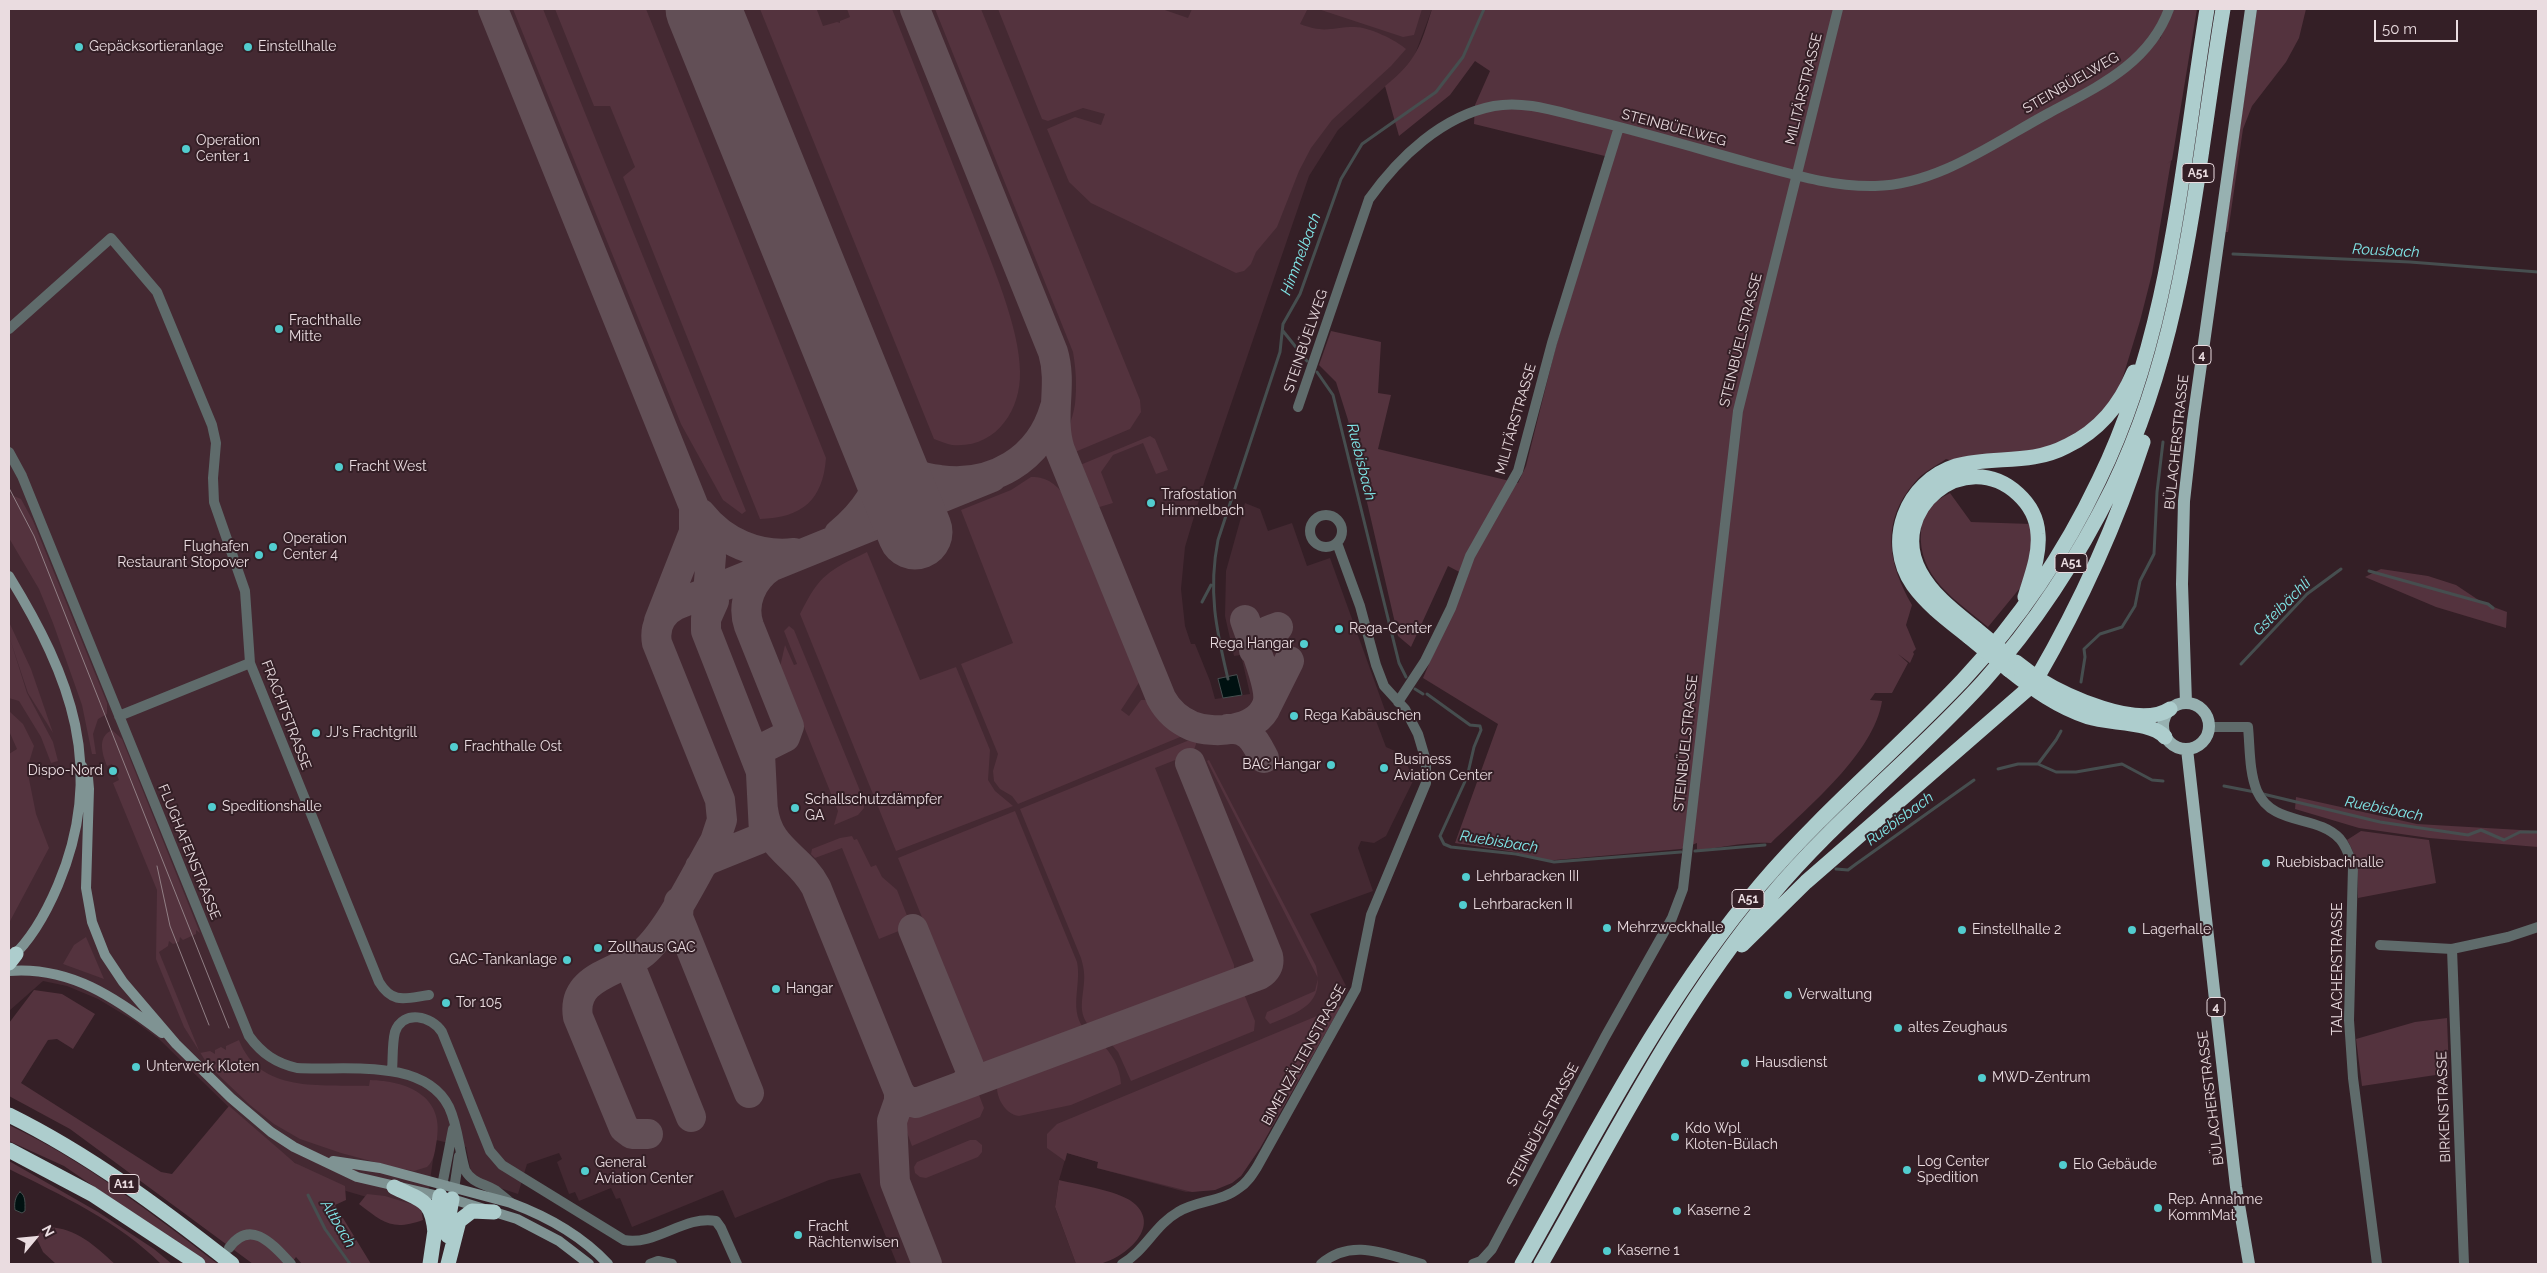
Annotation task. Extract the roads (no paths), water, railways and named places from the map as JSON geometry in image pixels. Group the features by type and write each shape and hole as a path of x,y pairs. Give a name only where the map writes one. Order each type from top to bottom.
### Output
{"highway":[{"name":"A51","path":"1541,1264 1657,1061 1703,986 1752,919 1790,874 1852,809 1976,689 2007,653 2053,592 2085,540 2125,460 2158,372 2166,314 2171,250 2207,9"},
{"name":"A51","path":"1522,1264 1645,1050 1686,983 1721,934 1798,842 1951,693 2022,609 2073,532 2112,454 2166,314 2186,252 2223,9"},
{"path":"2166,314 2114,409 2092,430 2066,447 2039,457 1966,464 1949,469 1927,482 1910,502 1902,520 1899,538 1901,557 1908,576 1925,600 1972,633 2034,682 2059,705 2100,720 2152,728 2166,737"},
{"path":"1703,986 1806,882 2034,682 2092,574 2117,517 2154,401 2170,342 2166,314"},
{"path":"1972,633 1930,587 1919,571 1913,554 1912,536 1918,513 1927,499 1949,483 1966,478 1991,479 2012,489 2031,510 2038,534 2038,551 2022,609"},
{"path":"2034,682 2073,699 2107,709 2154,716 2170,709"},
{"name":"A11","path":"9,1115 104,1170 171,1216 232,1264"},
{"name":"A11","path":"9,1150 72,1182 142,1225 198,1264"},
{"path":"394,1187 428,1204 434,1216 435,1233"},
{"path":"430,1264 435,1233 447,1191"},
{"path":"447,1191 449,1257"},
{"path":"449,1257 456,1225 464,1215 477,1210 494,1212"},
{"path":"142,1225 179,1264"}],"main road":[{"name":"BÜLACHERSTRASSE","path":"2186,703 2182,584 2184,502 2193,421 2251,9"},
{"path":"9,576 61,675 74,717 82,766 76,823 66,867 48,906 11,959"},
{"path":"2186,703 2202,710 2208,728 2202,742 2187,749 2175,746 2166,737 2163,725 2170,709 2186,703"},
{"name":"BÜLACHERSTRASSE","path":"2187,749 2236,1187 2249,1264"},
{"path":"82,766 88,778 89,789 86,888 92,922 113,968 176,1044 270,1132 294,1147 357,1177 394,1187 447,1191"},
{"path":"9,971 44,972 79,981 104,992 176,1044"},
{"path":"324,1160 380,1168 447,1191 494,1212 517,1219 559,1241 589,1264"},
{"name":"FLUGHAFENSTRASSE","path":"447,1191 511,1203 529,1210 566,1230 608,1264"}],"street":[{"name":"MILITÄRSTRASSE","path":"1797,176 1838,9"},
{"name":"STEINBÜELWEG","path":"1298,407 1369,198 1386,177 1434,132 1468,113 1510,105 1542,108 1833,184 1875,186 1900,184 1945,170 2117,75 2152,42 2168,11"},
{"name":"MILITÄRSTRASSE","path":"1398,702 1425,661 1451,608 1470,556 1518,471 1552,343 1619,127"},
{"name":"STEINBÜELSTRASSE","path":"1473,1264 1480,1261 1492,1249 1605,1036 1672,918 1683,889 1738,411 1797,176"},
{"name":"FRACHTSTRASSE","path":"9,329 111,238 157,292 212,425 216,443 213,478 214,502 245,591 250,663 379,982 387,994 396,998 429,996"},
{"name":"FLUGHAFENSTRASSE","path":"9,452 22,476 243,1022 258,1048 282,1064 297,1068 392,1071 411,1075 436,1090 448,1105 468,1176 476,1182 493,1189 511,1203"},
{"name":"BIMENZÄLTENSTRASSE","path":"1122,1264 1137,1254 1164,1222 1178,1212 1228,1195 1246,1182 1257,1168 1350,1003 1360,978 1372,915 1426,783 1426,761 1418,734 1405,709 1384,686 1376,665 1360,606 1337,543"},
{"path":"119,716 250,663"},
{"name":"TALACHERSTRASSE","path":"2208,728 2248,727 2254,780 2263,802 2279,815 2329,831 2340,840 2349,853 2353,867 2349,1020 2353,1078 2377,1264"},
{"path":"2380,945 2452,949 2508,937 2538,927"},
{"name":"BIRKENSTRASSE","path":"2452,949 2464,1264"},
{"path":"392,1071 395,1035 398,1027 414,1017 427,1019 442,1032 490,1151 502,1165 624,1240 648,1239 699,1220 716,1222 722,1228 737,1264"},
{"path":"447,1191 454,1126"},
{"name":"FLUGHAFENSTRASSE","path":"447,1191 460,1151"},
{"path":"229,1248 242,1237 258,1234 280,1251 291,1264"},
{"path":"1321,1264 1342,1251 1352,1249 1371,1251 1422,1264"},
{"path":"650,1264 658,1261 672,1264"}],"waterway":[{"name":"Himmelbach","path":"1228,679 1215,610 1215,559 1218,540 1280,352 1283,324 1300,294 1341,179 1362,144 1436,92 1463,57 1484,9"},
{"name":"Rousbach","path":"2233,254 2410,262 2538,272"},
{"name":"Ruebisbach","path":"1283,331 1307,361"},
{"name":"Ruebisbach","path":"1317,372 1333,395 1399,663 1406,677"},
{"name":"Rousbach","path":"2081,682 2085,657 2084,649 2100,634 2122,627 2135,606 2140,581 2154,554 2157,492 2163,442"},
{"name":"Gsteibächli","path":"2241,664 2307,594 2341,569"},
{"name":"Gsteibächli","path":"2369,571 2488,604 2493,608"},
{"name":"Himmelbach","path":"1202,602 1211,585"},
{"name":"Ruebisbach","path":"1415,689 1423,694"},
{"name":"Ruebisbach","path":"1427,694 1470,725 1480,726 1481,730 1474,747 1467,777 1440,836 1444,844 1451,847 1516,854 1554,862 1681,852"},
{"name":"Rousbach","path":"2038,764 2061,731"},
{"name":"Ruebisbach","path":"1998,769 2018,764 2038,764 2056,772 2076,772 2122,764 2152,780 2163,781"},
{"name":"Ruebisbach","path":"1836,869 1848,870 1974,780"},
{"name":"Ruebisbach","path":"2224,786 2255,792"},
{"name":"Ruebisbach","path":"2263,794 2380,822 2468,835 2481,830 2504,840 2520,832 2538,832"},
{"name":"Ruebisbach","path":"1695,851 1765,845"},
{"name":"Altbach","path":"308,1195 325,1229 350,1264"}],"tram line":[{"path":"9,488 34,536 229,1028"},
{"path":"157,866 170,926 209,1025"}],"place":[{"name":"Gepäcksortieranlage","path":"79,47"},
{"name":"Einstellhalle","path":"248,47"},
{"name":"Operation Center 1","path":"186,149"},
{"name":"Frachthalle Mitte","path":"279,329"},
{"name":"Fracht West","path":"339,467"},
{"name":"Trafostation Himmelbach","path":"1151,503"},
{"name":"Operation Center 4","path":"273,547"},
{"name":"Flughafen Restaurant Stopover","path":"259,555"},
{"name":"Rega-Center","path":"1339,629"},
{"name":"Rega Hangar","path":"1304,644"},
{"name":"Rega Kabäuschen","path":"1294,716"},
{"name":"JJ's Frachtgrill","path":"316,733"},
{"name":"Frachthalle Ost","path":"454,747"},
{"name":"BAC Hangar","path":"1331,765"},
{"name":"Business Aviation Center","path":"1384,768"},
{"name":"Dispo-Nord","path":"113,771"},
{"name":"Speditionshalle","path":"212,807"},
{"name":"Schallschutzdämpfer GA","path":"795,808"},
{"name":"Ruebisbachhalle","path":"2266,863"},
{"name":"Lehrbaracken III","path":"1466,877"},
{"name":"Lehrbaracken II","path":"1463,905"},
{"name":"Mehrzweckhalle","path":"1607,928"},
{"name":"Einstellhalle 2","path":"1962,930"},
{"name":"Lagerhalle","path":"2132,930"},
{"name":"Zollhaus GAC","path":"598,948"},
{"name":"GAC-Tankanlage","path":"567,960"},
{"name":"Hangar","path":"776,989"},
{"name":"Verwaltung","path":"1788,995"},
{"name":"Tor 105","path":"446,1003"},
{"name":"altes Zeughaus","path":"1898,1028"},
{"name":"Hausdienst","path":"1745,1063"},
{"name":"Unterwerk Kloten","path":"136,1067"},
{"name":"MWD-Zentrum","path":"1982,1078"},
{"name":"Kdo Wpl Kloten-Bülach","path":"1675,1137"},
{"name":"Elo Gebäude","path":"2063,1165"},
{"name":"Log Center Spedition","path":"1907,1170"},
{"name":"General Aviation Center","path":"585,1171"},
{"name":"Rep. Annahme KommMat","path":"2158,1208"},
{"name":"Kaserne 2","path":"1677,1211"},
{"name":"Fracht Rächtenwisen","path":"798,1235"},
{"name":"Kaserne 1","path":"1607,1251"}]}
